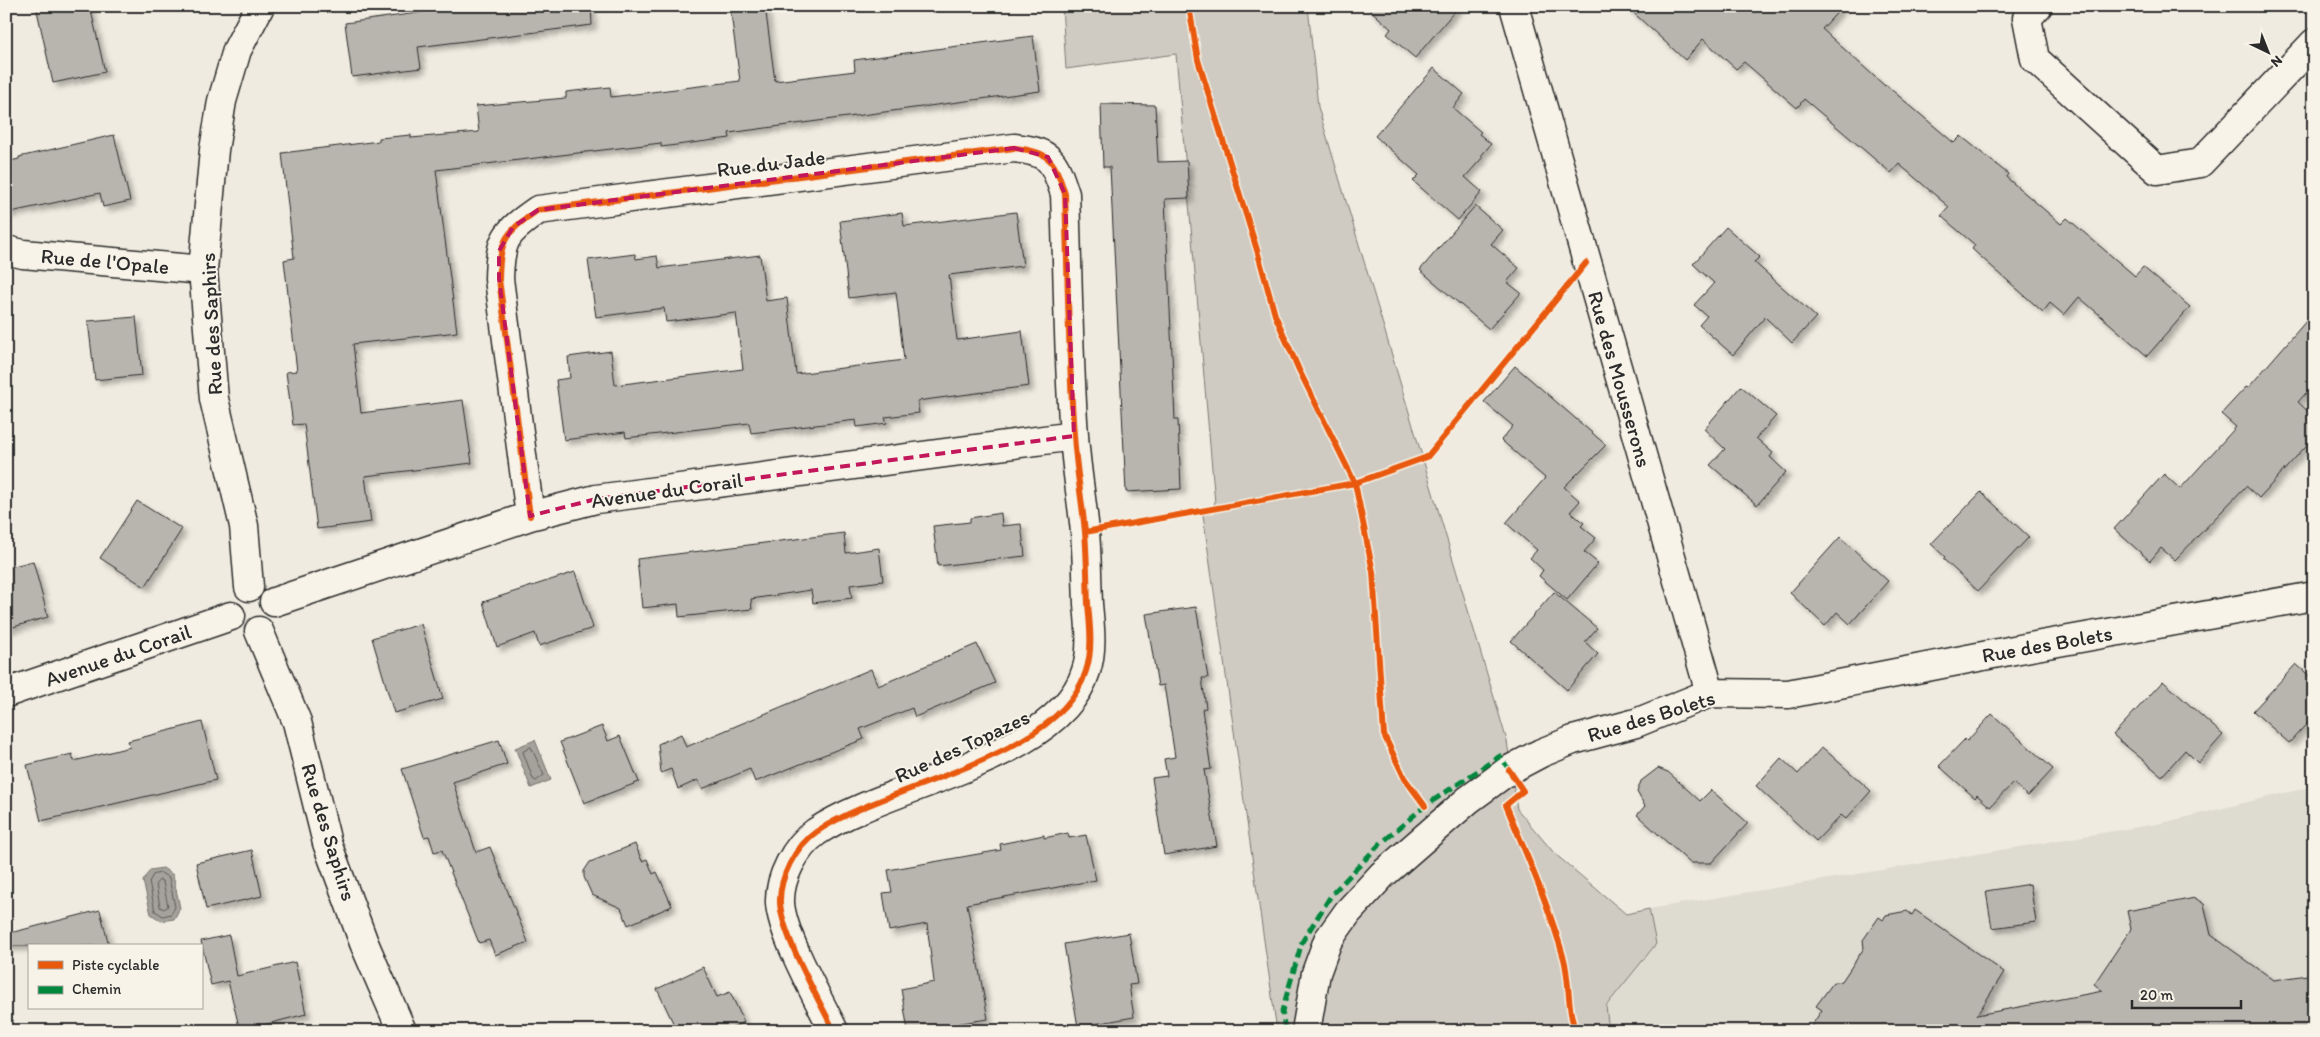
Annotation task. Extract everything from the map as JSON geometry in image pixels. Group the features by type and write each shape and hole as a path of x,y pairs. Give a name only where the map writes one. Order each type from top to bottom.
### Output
{"street":[{"name":"Rue des Saphirs","path":"249,587 244,526 214,399 203,270 214,150 222,101 237,50 260,6"},
{"name":"Rue des Mousserons","path":"1514,6 1710,694"},
{"path":"2038,6 2027,18 2035,59 2157,170 2200,163 2314,43"},
{"name":"Rue du Jade","path":"530,516 498,279 499,251 513,227 538,210 1014,148 1033,150 1048,157 1058,173 1065,194 1074,436"},
{"name":"Rue de l'Opale","path":"6,250 23,254 203,270"},
{"name":"Avenue du Corail","path":"274,602 530,516 596,499 1074,436"},
{"name":"Rue des Topazes","path":"834,1031 786,930 780,903 784,875 798,852 814,833 845,817 1001,751 1034,734 1058,714 1077,694 1087,669 1090,642 1085,532 1074,436"},
{"path":"249,587 265,591 274,602 273,618 269,625 259,632 241,629 231,616 230,608 233,598 239,592 249,587"},
{"name":"Rue des Bolets","path":"1306,1031 1316,973 1328,940 1348,912 1382,875 1468,800 1510,770 1541,753 1573,740 1636,723 1710,694 1788,694 2005,652 2314,596"},
{"name":"Avenue du Corail","path":"6,693 231,616"},
{"name":"Rue des Saphirs","path":"259,632 297,722 327,843 364,943 402,1031"}],"highlighted area":[{"path":"1014,148 1048,157 1065,194 1074,436 596,499 530,516 499,279 499,251 513,227 538,210"}],"shaded area":[{"path":"1062,6 1308,6 1318,107 1507,741 1517,809 1554,853 1626,914 1649,909 1656,944 1606,1006 1609,1031 1277,1031 1203,515 1215,503 1176,54 1066,69"},
{"path":"2314,786 2314,1031 1609,1031 1606,1006 1656,944 1649,909 2162,823"}],"water":[{"path":"535,740 551,780 531,788 515,748"},
{"path":"163,868 173,875 180,908 174,919 161,921 151,914 143,881 150,870"}],"building":[{"path":"36,6 90,6 105,72 53,83"},
{"path":"468,6 591,6 592,25 418,47 421,68 352,77 345,23"},
{"path":"730,6 765,6 775,81 855,71 854,60 1033,36 1040,91 729,133 730,138 661,147 661,143 436,170 457,332 353,344 361,413 463,400 472,463 365,476 371,522 317,529 304,424 293,425 286,372 297,371 284,260 294,258 282,153 379,141 379,138 411,135 411,138 479,132 476,106 566,98 566,92 610,87 611,97 740,81"},
{"path":"1366,6 1459,6 1415,58 1387,34 1391,29"},
{"path":"1626,6 1843,6 1822,29 1885,86 1954,143 1961,136 2008,174 2006,177 2061,224 2067,218 2135,276 2143,267 2190,307 2147,356 2079,297 2064,315 2050,303 2043,312 1972,249 1975,245 1941,216 1949,207 1899,164 1891,173 1804,99 1797,108 1744,62 1736,69 1703,39 1685,60"},
{"path":"1434,68 1464,94 1453,108 1481,132 1479,134 1491,144 1481,156 1483,157 1465,177 1482,192 1458,220 1413,181 1419,175 1375,136"},
{"path":"1101,104 1155,105 1158,162 1187,161 1189,198 1165,199 1175,420 1178,420 1181,489 1126,492 1110,167 1103,167"},
{"path":"114,135 130,201 103,207 100,193 6,213 6,162 19,159 19,157"},
{"path":"1475,206 1503,230 1491,244 1519,268 1507,282 1521,293 1489,329 1420,270"},
{"path":"1016,212 1023,266 949,275 957,340 1022,331 1029,386 917,401 919,413 885,417 887,423 857,427 856,420 751,433 749,423 626,438 625,432 564,440 556,380 570,378 568,357 611,351 615,385 743,369 736,313 666,322 664,308 596,317 588,260 635,254 636,259 657,256 659,268 760,255 766,301 787,298 796,374 904,360 896,292 849,298 840,221 902,213 904,226"},
{"path":"1726,227 1760,257 1754,262 1816,317 1792,343 1765,317 1733,355 1699,325 1707,316 1694,305 1714,283 1693,264"},
{"path":"2314,312 2314,384 2298,402 2314,417 2314,437 2259,498 2246,486 2175,560 2161,548 2150,561 2114,529 2164,474 2180,489 2236,427 2221,414 2246,387 2248,388"},
{"path":"136,317 142,375 95,380 88,321"},
{"path":"1515,366 1606,445 1564,487 1580,501 1570,512 1584,523 1581,526 1596,538 1584,552 1598,563 1567,600 1539,576 1543,570 1530,558 1537,550 1506,523 1545,478 1501,440 1513,426 1484,402"},
{"path":"1741,386 1776,416 1756,438 1773,453 1770,457 1786,472 1757,505 1710,465 1725,449 1704,429"},
{"path":"1981,492 2029,537 1978,591 1943,559 1945,557 1931,544"},
{"path":"137,501 182,529 145,587 100,558"},
{"path":"1001,513 1002,526 1021,524 1025,556 938,566 933,526 970,522 970,518"},
{"path":"844,533 846,553 879,548 883,581 850,585 852,598 813,603 811,590 751,599 752,609 679,617 678,604 642,608 637,559"},
{"path":"1840,537 1888,581 1850,624 1837,612 1825,626 1790,593"},
{"path":"33,561 48,617 6,629 6,568"},
{"path":"575,572 593,628 539,646 535,633 497,647 483,602"},
{"path":"1554,592 1597,628 1585,642 1598,654 1567,690 1511,641"},
{"path":"1196,607 1208,678 1202,678 1206,708 1202,709 1211,769 1204,770 1217,846 1164,855 1152,778 1167,776 1164,759 1175,757 1164,685 1158,686 1146,614"},
{"path":"421,624 443,699 394,713 372,638"},
{"path":"977,644 995,683 915,717 912,708 860,729 864,739 755,782 750,769 702,789 698,780 678,789 671,769 661,773 658,744 681,734 686,747 871,669 878,686"},
{"path":"2296,664 2314,680 2314,716 2289,743 2253,711"},
{"path":"2163,681 2223,735 2198,763 2185,750 2162,776 2113,735"},
{"path":"1992,714 2053,769 2028,796 2013,783 1990,807 1977,795 1975,798 1939,766 1965,739 1967,741"},
{"path":"202,722 216,780 41,821 27,765 72,754 74,761 130,747 128,741"},
{"path":"602,726 608,741 620,736 639,782 584,803 560,742"},
{"path":"499,740 507,764 453,782 476,852 490,847 528,942 495,955 489,940 479,943 442,850 434,852 429,836 424,837 402,769"},
{"path":"1822,747 1871,791 1846,819 1841,815 1816,841 1756,786 1781,758 1798,774"},
{"path":"1658,768 1668,772 1700,801 1711,790 1748,823 1711,863 1690,863 1637,815 1645,806 1637,792 1641,781"},
{"path":"1068,833 1069,838 1086,835 1096,880 967,904 988,1019 908,1031 901,989 934,982 927,924 889,931 883,893 892,892 888,870 1001,850 1000,844 1044,835 1044,838"},
{"path":"635,844 642,861 647,859 653,874 657,872 672,906 628,925 621,908 592,895 584,877 584,871 590,862"},
{"path":"252,850 262,896 206,909 196,863"},
{"path":"2030,884 2036,922 1992,928 1986,891"},
{"path":"2195,898 2204,904 2211,935 2274,980 2314,974 2314,1031 1971,1031 1971,1024 1966,1031 1808,1031 1822,1010 1816,1006 1833,983 1842,981 1864,948 1863,940 1879,917 1883,920 1886,915 1907,911 1912,915 1915,910 2004,972 1977,1015 2103,991 2094,984 2131,929 2127,911"},
{"path":"100,910 108,944 28,944 28,946 6,946 6,934"},
{"path":"1129,933 1137,984 1129,985 1134,1017 1078,1027 1064,944"},
{"path":"229,935 237,976 295,962 306,1014 240,1031 228,981 211,985 201,941"},
{"path":"703,967 717,997 730,992 744,1022 726,1031 677,1031 657,989"}],"marked path":[{"path":"1285,1031 1282,1011 1302,942 1332,894 1379,845 1425,806 1500,756 1509,770"}],"cycle path":[{"path":"1189,6 1198,60 1257,250 1275,315 1299,370 1355,483 1373,572 1384,735 1405,779 1425,806"},
{"path":"530,516 499,279 501,255 506,238 511,231 538,210 1014,148 1043,155 1054,166 1065,194 1072,405 1084,520 1090,638 1090,655 1086,671 1070,701 1043,727 1008,748 968,766 847,815 816,832 808,838 795,854 782,883 780,893 782,916 802,967 834,1031"},
{"path":"1085,532 1355,483 1427,457 1586,263"},
{"path":"1509,770 1523,791 1506,805 1558,939 1566,968 1571,1015 1576,1031"}]}
